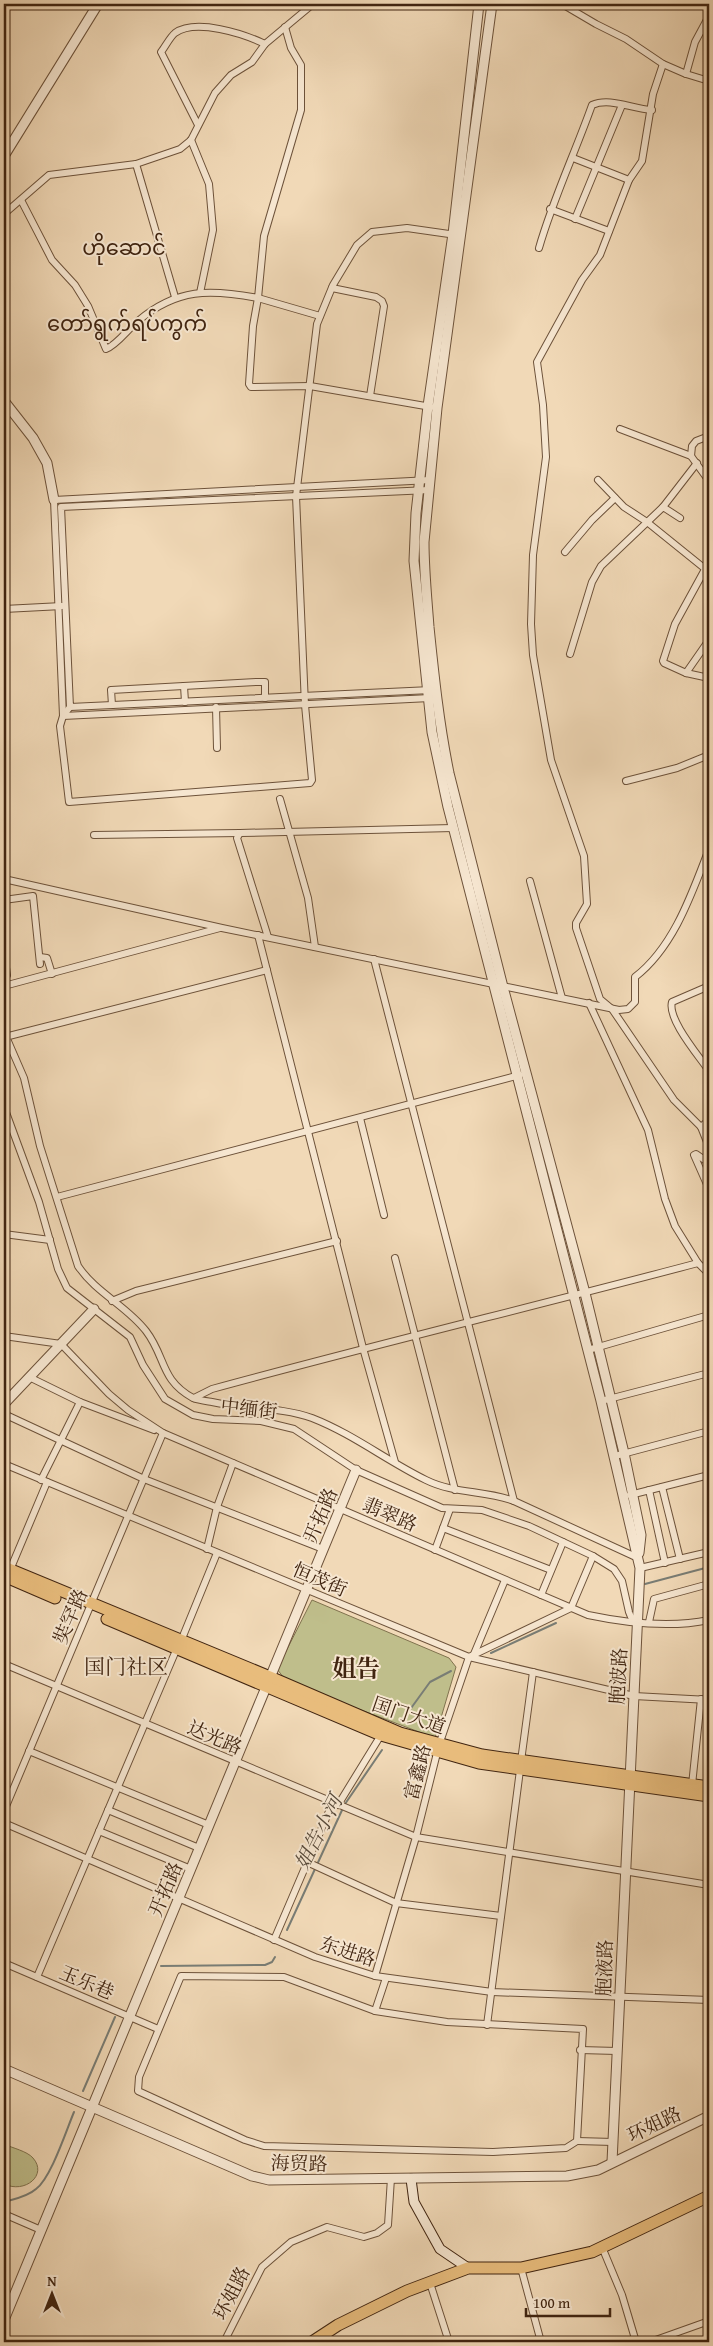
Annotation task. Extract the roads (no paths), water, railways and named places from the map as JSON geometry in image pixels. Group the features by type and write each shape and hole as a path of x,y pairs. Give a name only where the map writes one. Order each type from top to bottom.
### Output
{"highway":[{"name":"国门大道","path":"5,1574 438,1749"},
{"name":"国门大道","path":"268,1681 381,1735 438,1749 482,1755 521,1765 629,1780 709,1787"},
{"name":"国门大道","path":"629,1780 709,1796"},
{"path":"312,2342 338,2325 407,2292 468,2268 521,2268 592,2252 709,2196"}],"street":[{"path":"4,156 98,4"},
{"path":"4,214 49,175 136,164 180,149 191,140 215,93 231,75 252,62 265,44 313,4"},
{"path":"457,235 479,4"},
{"path":"492,4 432,407 425,485 414,561 431,694 448,772 612,1398 624,1454 628,1496"},
{"path":"562,4 596,24 626,38 663,64 709,81"},
{"path":"686,74 695,42 709,16"},
{"path":"198,125 161,52 175,33 202,26 238,34 265,44"},
{"path":"285,27 291,48 301,65 301,110 264,236 258,298 253,326 249,384 251,387 310,386 432,407"},
{"path":"663,64 653,94 652,110 642,161 629,180 600,254 582,280 537,362 543,405 546,457 533,555 532,655 551,760 584,856 587,904 576,923 576,928 598,995 612,1009 674,1100 701,1127 709,1147"},
{"path":"539,248 550,209 573,158 592,105 602,100 637,110 652,110"},
{"path":"575,218 622,105"},
{"path":"191,140 209,184 213,230 200,293"},
{"path":"573,158 629,180"},
{"path":"136,164 175,297"},
{"path":"20,200 52,260 75,285 88,306 106,349 150,310 175,297 200,293 229,292 258,298 320,316"},
{"path":"550,209 609,231"},
{"path":"4,401 33,438 46,463 54,500 63,716 60,726 67,799 69,802 310,783 312,780 305,705 296,496 317,324 332,288 357,245 372,232 407,228 457,235"},
{"path":"332,288 376,297 382,301 384,306 370,396"},
{"path":"620,429 692,456"},
{"path":"709,436 696,441 692,446 692,456 709,481"},
{"path":"570,654 592,582 601,566 663,507 696,463"},
{"path":"598,480 624,507 647,522 707,571"},
{"path":"54,500 298,487 425,485"},
{"path":"63,716 70,707 62,507 296,496 425,485"},
{"path":"565,552 592,520 615,498"},
{"path":"663,507 680,518"},
{"path":"709,562 707,571 675,624 663,661 664,664 686,673 709,678"},
{"path":"4,609 66,605"},
{"path":"686,673 709,640"},
{"path":"112,705 111,690 265,682 265,698"},
{"path":"184,686 185,702"},
{"path":"70,707 306,696 431,694"},
{"path":"63,716 305,705 431,694"},
{"path":"431,694 432,732 453,828 615,1456 628,1496"},
{"path":"215,700 217,748"},
{"path":"626,781 677,768 709,755"},
{"path":"280,799 308,898 315,947"},
{"path":"94,835 453,828"},
{"path":"240,833 237,838 268,937"},
{"path":"4,880 503,987 612,1009 628,1009 634,1002 635,977 653,960 673,932 709,849"},
{"path":"530,881 562,998"},
{"path":"4,900 33,896 40,961 47,958 52,974"},
{"path":"4,986 222,928"},
{"path":"258,935 363,1348 395,1462"},
{"path":"4,952 4,964 7,975"},
{"path":"374,959 514,1500"},
{"path":"266,970 5,1035 24,1078 40,1146 78,1266 87,1279 146,1331 154,1345 164,1371 174,1383 194,1398 224,1405 268,1409 311,1418 344,1433 427,1480 455,1490 497,1495 514,1500 638,1558"},
{"path":"709,986 672,1002 671,1008 680,1029 709,1070"},
{"path":"588,1003 648,1130 665,1199 675,1226 698,1263 709,1274"},
{"path":"57,1197 526,1074"},
{"name":"中缅街","path":"4,1107 39,1202 58,1269 67,1288 130,1337 143,1365 165,1399 193,1415 213,1419 261,1421 294,1429 356,1470 442,1508 482,1510 529,1526 593,1556 619,1574 631,1617 638,1621"},
{"path":"360,1118 384,1215"},
{"path":"701,1127 709,1120"},
{"path":"4,1132 12,1133"},
{"path":"536,1153 547,1151"},
{"path":"709,1163 696,1154 694,1155 709,1189"},
{"path":"553,1218 564,1214"},
{"path":"4,1234 50,1240"},
{"path":"112,1301 136,1291 337,1241"},
{"path":"395,1258 455,1490"},
{"path":"194,1398 212,1389 363,1348 468,1323 698,1263"},
{"path":"4,1404 94,1309"},
{"path":"588,1350 709,1315"},
{"path":"4,1336 62,1344"},
{"name":"翡翠路","path":"62,1344 109,1394 128,1410 163,1433 588,1616 683,1624 709,1620"},
{"path":"601,1400 709,1372"},
{"path":"29,1377 80,1402 163,1433"},
{"path":"5,1574 61,1440 80,1402"},
{"path":"4,1414 144,1479 323,1549"},
{"path":"615,1456 709,1431"},
{"name":"奘罕路","path":"4,1811 163,1433"},
{"path":"208,1549 217,1507 233,1463"},
{"name":"恒茂街","path":"4,1464 306,1590 472,1656 634,1696 709,1700"},
{"name":"开拓路","path":"4,2320 356,1470"},
{"path":"628,1496 709,1476"},
{"path":"662,1487 680,1559"},
{"path":"649,1490 666,1563"},
{"name":"胞波路","path":"628,1496 640,1568 629,1780"},
{"path":"435,1550 450,1509"},
{"path":"443,1528 551,1570"},
{"path":"541,1595 563,1542"},
{"path":"640,1568 709,1552"},
{"path":"37,1977 217,1553"},
{"path":"472,1656 571,1608 593,1556"},
{"name":"富鑫路","path":"375,1976 416,1837 438,1749 472,1656 505,1580"},
{"path":"649,1622 651,1602 657,1597 709,1584"},
{"name":"达光路","path":"4,1664 416,1837 709,1885"},
{"path":"487,2025 533,1672"},
{"path":"692,1785 701,1699"},
{"path":"274,1940 337,1804 381,1735"},
{"path":"29,1751 209,1825"},
{"name":"胞液路","path":"612,2162 629,1780"},
{"path":"108,1810 200,1848"},
{"name":"东进路","path":"4,1824 315,1958 375,1976 492,1992 619,1995 709,2000"},
{"path":"99,1831 190,1869"},
{"path":"310,1863 396,1903 501,1916"},
{"name":"玉乐巷","path":"4,1963 158,2029"},
{"path":"577,2141 580,2050 583,2029 447,2022 375,2011 284,1977 181,1976 139,2077 138,2091 245,2140 264,2146 493,2152 566,2148 577,2141 613,2142"},
{"path":"375,2011 386,1978"},
{"path":"580,2050 617,2051"},
{"name":"海贸路","path":"4,2070 252,2176 269,2180 567,2176 598,2170 612,2162"},
{"name":"环姐路","path":"612,2162 709,2116"},
{"name":"环姐路","path":"224,2342 262,2267 291,2242 327,2227 364,2237 377,2233 388,2225 391,2178"},
{"path":"412,2179 414,2202 440,2249 468,2268"},
{"path":"4,2214 41,2230"},
{"path":"602,2247 622,2296 636,2342"},
{"path":"521,2268 541,2342"},
{"path":"430,2283 450,2342"},
{"path":"650,2342 709,2322"}],"waterway":[{"name":"姐告小河","path":"645,1584 709,1567"},
{"name":"姐告小河","path":"491,1653 556,1623"},
{"name":"姐告小河","path":"401,1722 430,1682 451,1671"},
{"name":"姐告小河","path":"345,1804 382,1750"},
{"name":"姐告小河","path":"287,1930 343,1808"},
{"name":"姐告小河","path":"161,1966 265,1965 272,1962 275,1957"},
{"name":"姐告小河","path":"83,2091 115,2017"},
{"name":"姐告小河","path":"4,2202 29,2194 42,2183 53,2165 74,2112"}],"district":[{"name":"ဟိုဆောင်","path":"124,247"},
{"name":"တော်ရွက်ရပ်ကွက်","path":"127,323"},
{"name":"国门社区","path":"126,1666"},
{"name":"姐告","path":"356,1668"}]}
